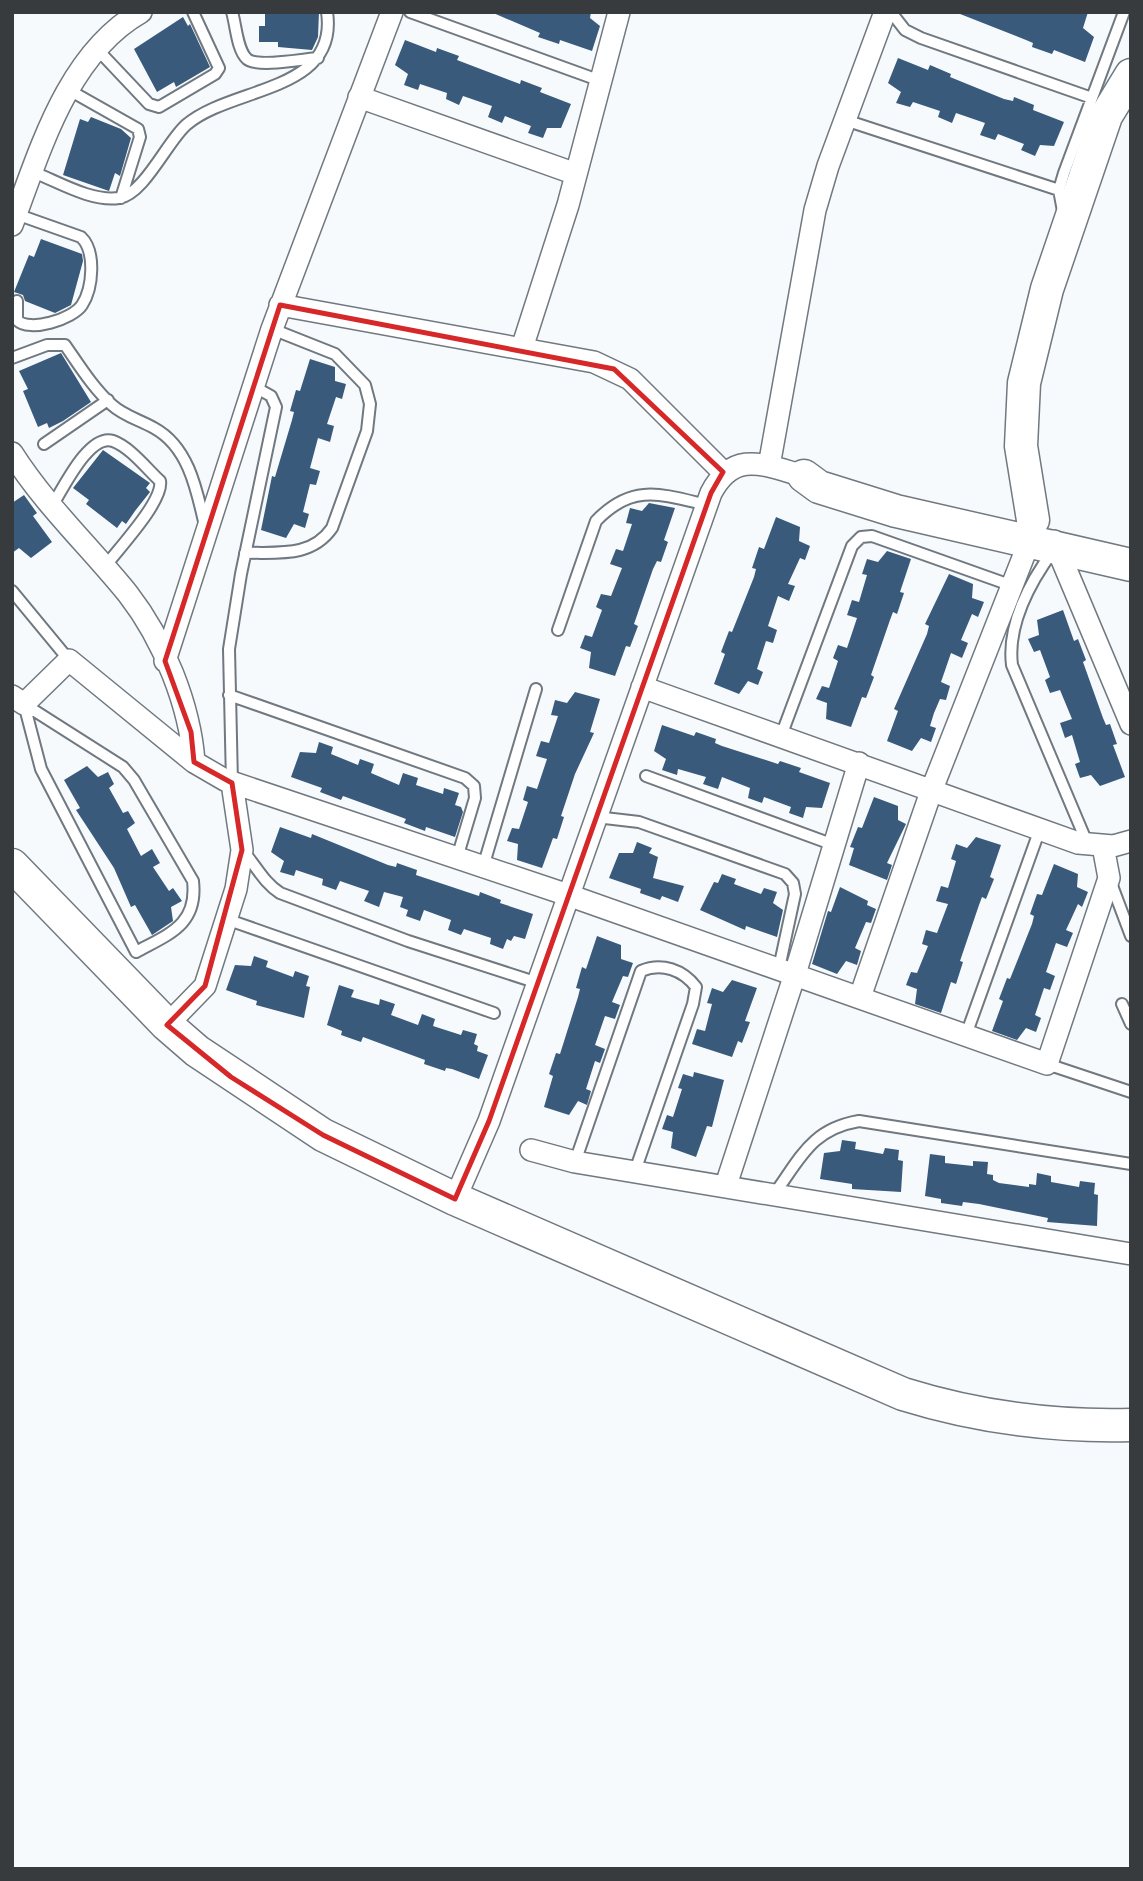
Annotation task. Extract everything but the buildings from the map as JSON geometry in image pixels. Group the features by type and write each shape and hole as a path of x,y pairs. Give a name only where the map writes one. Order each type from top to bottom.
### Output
{"street":[{"path":"14,220 69,90 97,49 141,12"},
{"path":"165,661 280,305 392,12"},
{"path":"522,348 548,274 619,12"},
{"path":"769,466 816,210 845,120 885,12"},
{"path":"1131,75 1106,116 1047,289 1024,383 1021,446 1044,538 1131,724"},
{"path":"359,97 576,174"},
{"path":"280,305 594,362 630,379 723,472"},
{"path":"12,453 52,506 128,595 165,661 191,732 194,762"},
{"path":"455,1199 489,1121 707,505 723,472 742,464 769,466 804,476 818,487 897,511 1044,538 1131,546"},
{"path":"1044,538 1131,565"},
{"path":"860,997 932,789 1010,585 1044,538"},
{"path":"18,700 69,660 194,762 232,783 568,895 1047,1064 1109,878 1096,845"},
{"path":"642,687 1040,829 1096,845 1131,841"},
{"path":"726,1185 787,971 834,845 859,763"},
{"path":"167,1025 205,986 236,889 242,850 232,783"},
{"path":"12,865 167,1025 214,1064 276,1106 335,1141 455,1199 903,1394 958,1409 1014,1419 1071,1425 1131,1425"},
{"path":"531,1150 575,1162 1131,1254"}],"lane":[{"path":"97,49 149,104 159,107 215,74 219,68 193,12"},
{"path":"232,12 243,52 248,60 260,63 317,58"},
{"path":"33,172 99,198 121,198 136,190 188,123 233,99 290,79 310,68 328,39 327,12"},
{"path":"410,12 601,81"},
{"path":"891,12 905,30 921,38 1092,98"},
{"path":"1067,230 1059,190 1124,12"},
{"path":"69,90 138,129 141,137 121,198"},
{"path":"845,120 1059,190"},
{"path":"14,220 81,237 88,244 91,257 83,304 75,312 30,326 21,325 17,320 17,301"},
{"path":"245,553 305,551 323,541 332,528 367,430 370,404 365,385 354,371 335,354 272,329"},
{"path":"12,358 47,345 65,345 108,400 173,442 196,487 206,532"},
{"path":"232,783 229,649 245,553 276,407 271,396 253,386"},
{"path":"44,444 108,400"},
{"path":"52,506 89,449 100,441 112,441 121,446 160,481 162,489 154,502 104,568"},
{"path":"558,629 596,521 608,508 632,495 655,493 707,505"},
{"path":"781,736 852,546 861,537 872,536 1010,585"},
{"path":"1044,538 1031,584 1016,622 1010,653 1012,665 1096,845"},
{"path":"12,591 69,660"},
{"path":"483,867 536,689"},
{"path":"229,695 465,778 474,786 475,799 457,858"},
{"path":"18,700 123,767 134,780 193,881 195,899 190,913 178,929 136,952 41,769 18,700"},
{"path":"646,776 834,845"},
{"path":"596,817 639,822 785,874 793,883 795,894 787,971"},
{"path":"966,1035 1040,829"},
{"path":"242,850 257,867 266,884 280,893 408,941 538,983"},
{"path":"1109,878 1131,936"},
{"path":"226,919 494,1013"},
{"path":"575,1162 641,971 652,967 667,968 687,976 696,987 693,1004 635,1171"},
{"path":"1122,1004 1131,1024"},
{"path":"1047,1064 1131,1092"},
{"path":"775,1193 821,1134 838,1125 859,1121 1131,1164"}],"highlighted area":[{"path":"280,305 614,369 723,472 711,493 489,1121 455,1199 323,1135 231,1077 167,1025 205,986 242,850 232,783 194,762 191,732 165,661"}]}
